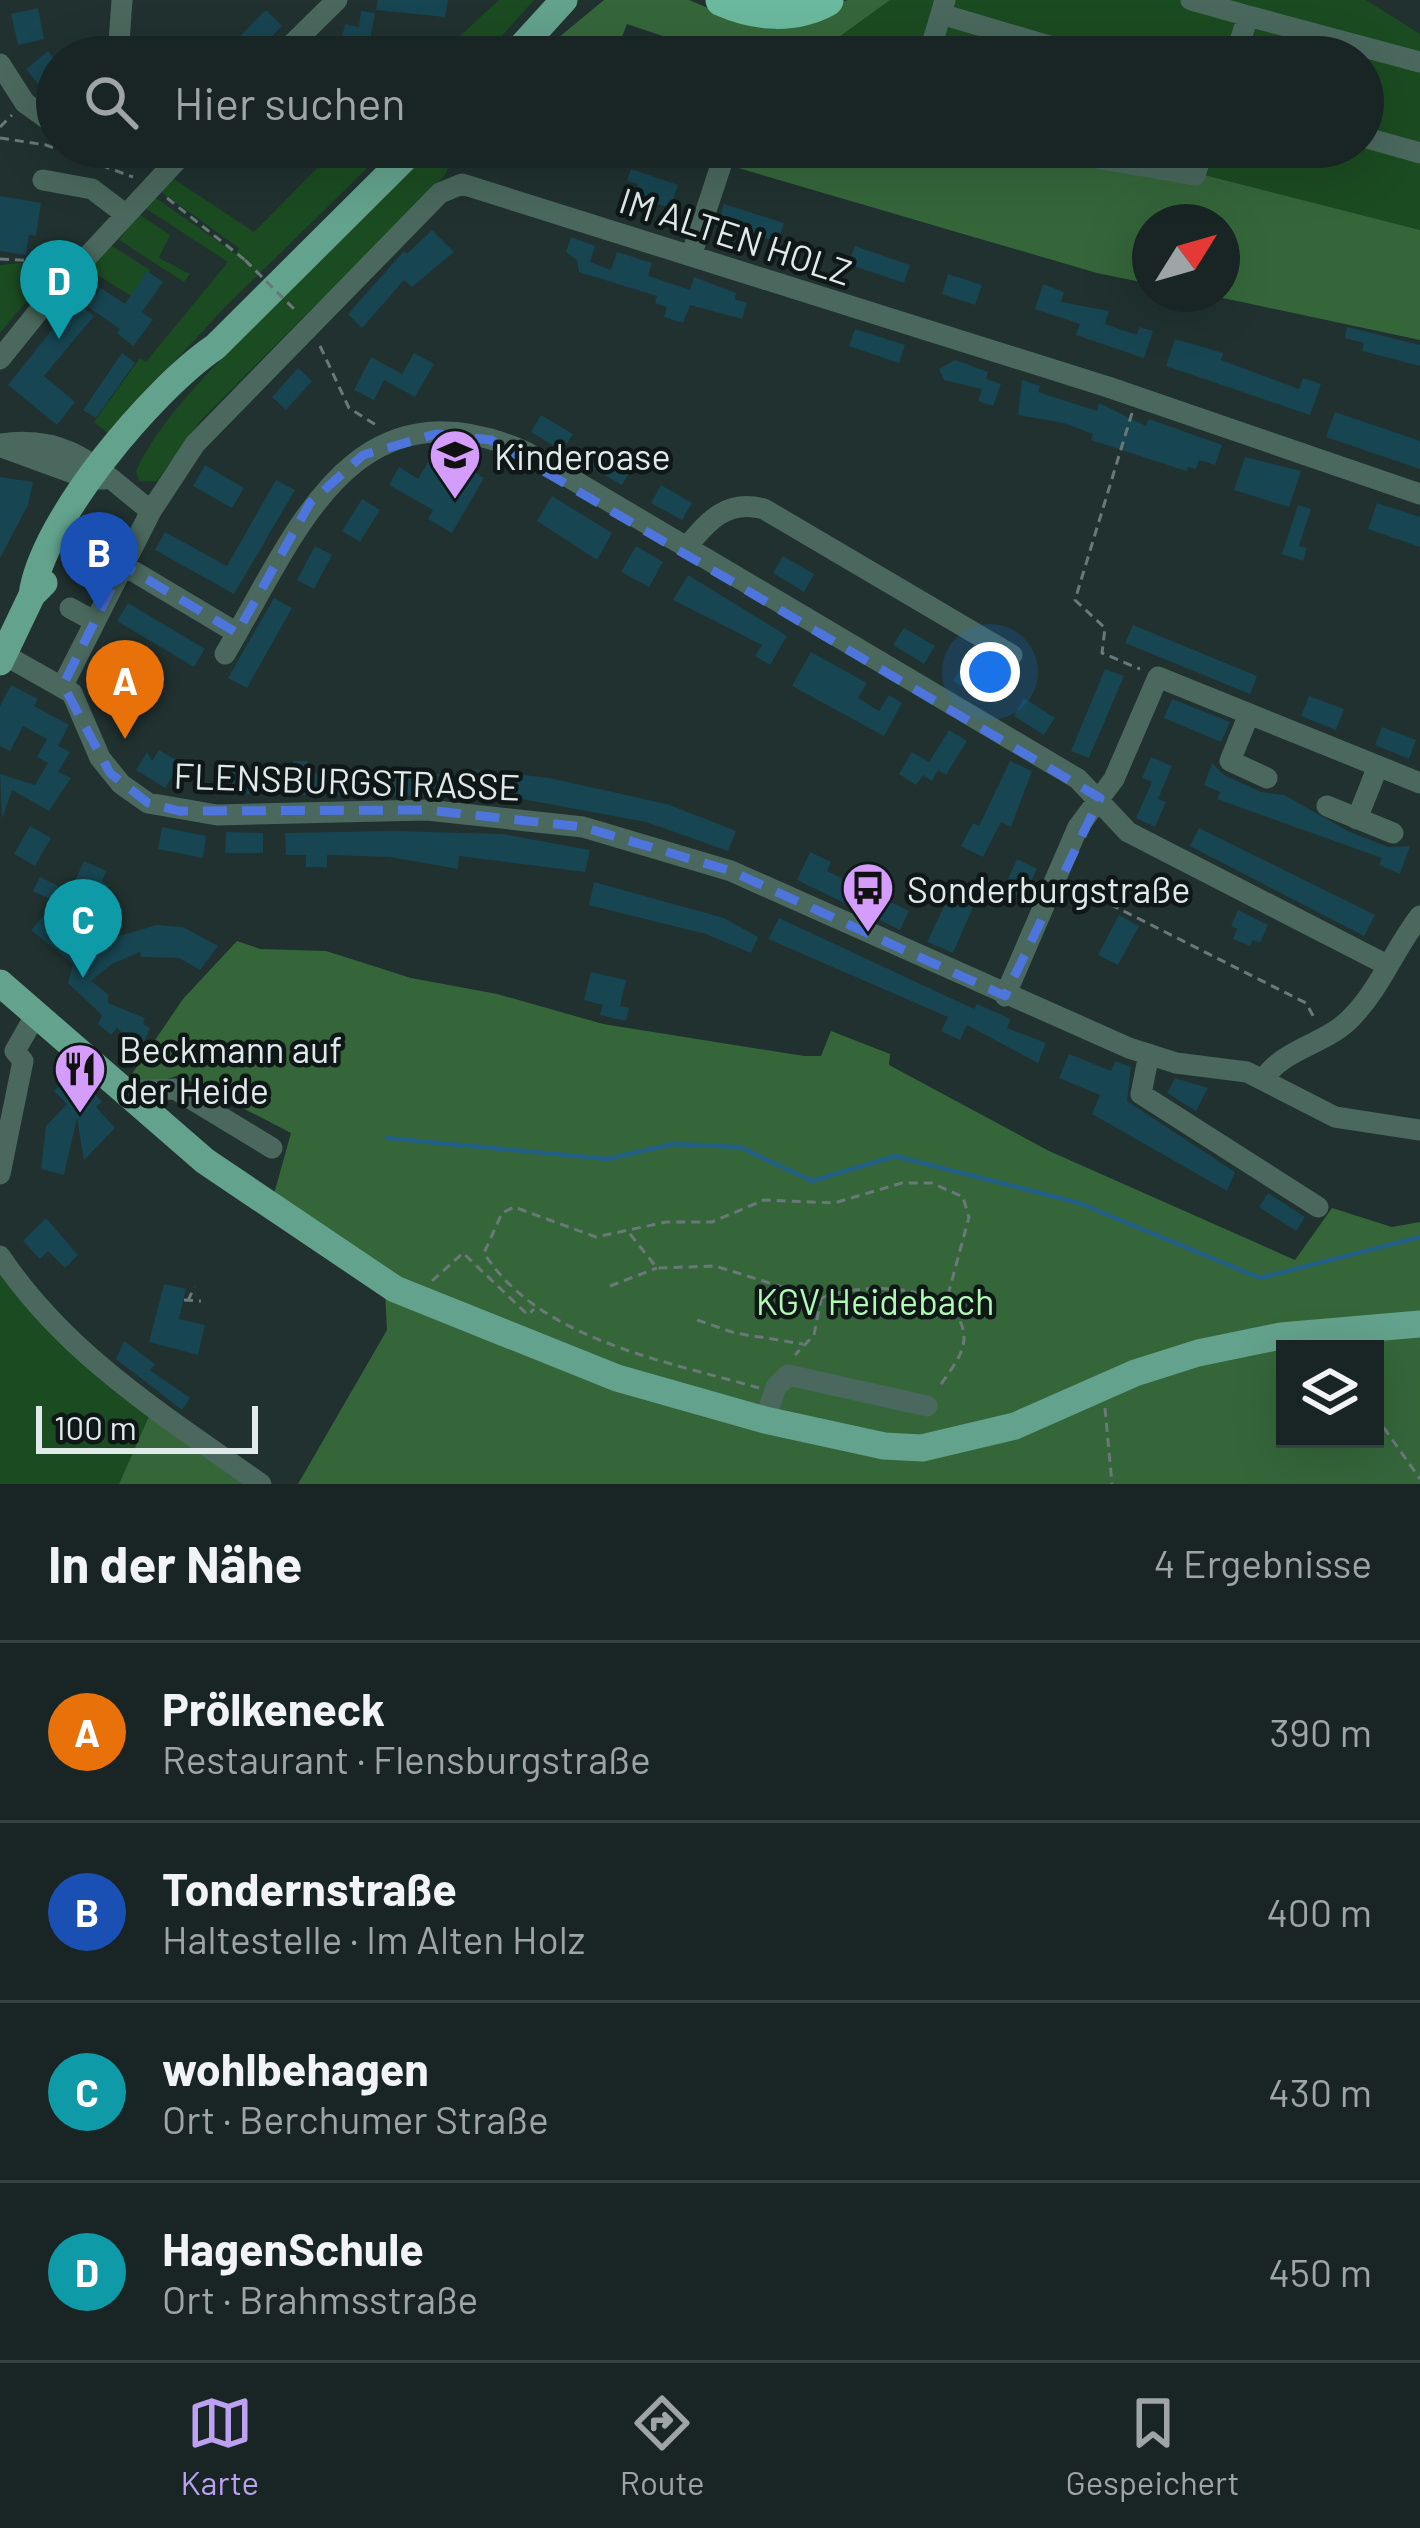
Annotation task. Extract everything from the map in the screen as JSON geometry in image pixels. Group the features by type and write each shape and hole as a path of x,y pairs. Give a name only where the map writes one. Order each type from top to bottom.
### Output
{"highway":[{"path":"722,0 746,10 777,13 827,0"},
{"path":"741,0 775,6 810,0"}],"main road":[{"path":"531,36 564,0"},
{"path":"0,656 99,475 193,362 215,346 395,168"},
{"path":"0,983 122,1091 254,1198 413,1298 653,1390 765,1420 884,1446 922,1448 1015,1426 1103,1387 1228,1346 1420,1324"},
{"path":"0,1001 36,1014"}],"street":[{"path":"119,36 122,0"},
{"path":"301,36 337,0"},
{"path":"1191,0 1323,36"},
{"path":"934,36 943,7 1026,36"},
{"path":"1242,36 1248,16"},
{"path":"1384,52 1420,62"},
{"path":"0,64 25,103 36,111"},
{"path":"1384,143 1420,153"},
{"path":"0,359 168,168"},
{"path":"692,256 721,168"},
{"path":"1150,168 1195,176 1197,168"},
{"path":"43,179 74,183 125,214"},
{"name":"IM ALTEN HOLZ","path":"63,685 151,511 208,427 303,318 440,193 462,184 1137,397 1420,494"},
{"path":"225,654 310,503 363,455 401,440 468,435 508,444 1078,778 1128,832 1387,965"},
{"path":"0,445 46,445 82,453 99,475 151,511"},
{"path":"688,547 718,513 745,506 764,509 1012,655"},
{"path":"123,565 237,634"},
{"path":"70,608 94,621"},
{"path":"0,656 63,685"},
{"path":"1005,996 1078,827 1100,798 1158,677 1420,783"},
{"name":"FLENSBURGSTRASSE","path":"63,685 72,693 87,735 110,773 148,803 217,815 427,810 583,827 731,871 1005,996 1149,1054 1247,1072 1335,1117 1420,1130"},
{"path":"1249,714 1230,761 1267,778"},
{"path":"1357,819 1378,766"},
{"path":"1327,806 1393,833"},
{"path":"1263,1080 1274,1062 1325,1038 1355,1014 1420,916"},
{"path":"0,1174 23,1061 7,1048 36,1014"},
{"path":"1149,1054 1141,1094 1318,1207"},
{"path":"122,1091 175,1089 272,1148"},
{"path":"0,1256 49,1319 114,1380 261,1484"},
{"path":"765,1420 781,1384 927,1406"}],"path":[{"path":"0,138 36,143"},
{"path":"104,168 150,186 245,260 303,318 349,408 401,440"},
{"path":"0,259 37,261 68,241"},
{"path":"1137,397 1076,599 1105,628 1102,652 1158,677"},
{"path":"1057,877 1306,1003 1325,1038"},
{"path":"821,1299 818,1325 790,1361 781,1384 651,1356 534,1310 484,1253 507,1209 596,1237 666,1222 712,1222 753,1202 834,1203 884,1186 932,1183 963,1197 969,1216 945,1306"},
{"path":"629,1232 657,1268"},
{"path":"413,1298 463,1253 528,1315 534,1310"},
{"path":"610,1286 657,1268 715,1266 821,1299 884,1286 945,1306 963,1330 964,1342 927,1406"},
{"path":"194,1287 186,1301 201,1301"},
{"path":"698,1320 735,1334 805,1345"},
{"path":"1103,1387 1112,1484"},
{"path":"1384,1428 1420,1479"}],"highlighted area":[{"path":"436,434 491,440 1100,798 1005,996 731,871 583,827 427,810 179,811 148,803 110,773 63,685 123,565 237,633 310,503 363,455"}],"green space":[{"path":"499,0 534,0 502,36 460,36"},
{"path":"604,0 689,0 748,25 848,0 890,0 840,36 662,36 627,24 622,36 560,36"},
{"path":"890,0 1366,0 1420,34 1420,230 1201,175 1199,180 1131,168 1384,168 1384,36 840,36"},
{"path":"317,168 367,168 226,306 108,433 94,422 140,358 146,362 228,262 145,208 156,198 236,254 239,248 161,192 174,179 254,232"},
{"path":"411,168 448,168 201,420 157,481 139,481 136,471 146,452 182,402"},
{"path":"738,168 1131,168 1198,180 1200,174 1420,230 1420,340 1240,302 1240,204 1132,204 1132,280"},
{"path":"139,214 170,235 159,258 190,274 184,282 119,240"},
{"path":"109,244 150,270 134,298 88,269"},
{"path":"58,263 0,333 0,265"},
{"name":"KGV Heidebach","path":"237,941 260,949 326,951 411,978 497,994 603,1024 804,1056 821,1056 831,1031 890,1054 889,1065 1049,1151 1295,1260 1332,1208 1392,1227 1420,1222 1420,1484 298,1484 387,1330 384,1274 272,1201 291,1133 179,1075 153,1084 125,1084 183,999"},
{"path":"0,1256 153,1407 119,1484 0,1484"},
{"path":"153,1407 257,1484 119,1484"}],"building":[{"path":"378,0 448,0 445,17 376,10"},
{"path":"38,8 43,36 18,45 11,14"},
{"path":"266,10 282,26 272,36 240,36"},
{"path":"361,11 375,13 371,36 342,36 345,24 359,27"},
{"path":"36,61 36,82 26,69"},
{"path":"631,169 678,185 670,208 634,196 638,184 627,181"},
{"path":"0,196 41,203 36,236 29,235 26,255 0,251"},
{"path":"724,204 784,223 778,242 718,223"},
{"path":"432,230 454,252 412,287 404,280 362,328 348,314 404,251 407,254"},
{"path":"571,237 595,246 590,262 611,270 617,252 652,263 648,276 690,290 694,277 736,293 735,299 747,303 742,319 690,305 683,323 664,317 667,307 655,303 657,296 579,272 577,260 566,252"},
{"path":"855,246 910,265 904,283 848,264"},
{"path":"147,271 163,282 142,312 153,320 133,346 117,333 120,329 88,307 101,288 125,304"},
{"path":"948,274 982,285 975,305 942,294"},
{"path":"1043,284 1064,292 1061,302 1109,311 1105,324 1137,335 1139,327 1153,331 1144,358 1076,335 1080,324 1035,309"},
{"path":"75,301 94,316 44,376 75,402 57,425 8,385"},
{"path":"1347,327 1420,345 1420,366 1362,351 1364,343 1345,338"},
{"path":"855,329 905,345 899,363 849,346"},
{"path":"1175,339 1223,353 1221,360 1299,389 1303,378 1321,384 1310,415 1166,366"},
{"path":"122,353 135,363 96,418 83,410"},
{"path":"414,353 434,364 415,397 384,380 374,400 354,390 371,357 402,374"},
{"path":"955,360 988,372 986,379 1001,384 993,406 978,401 982,389 944,380 939,369"},
{"path":"298,368 312,381 286,410 272,397"},
{"path":"1022,380 1040,386 1038,392 1097,411 1099,403 1146,426 1149,419 1222,445 1215,465 1199,460 1196,469 1186,471 1091,440 1093,434 1064,423 1018,415"},
{"path":"1335,412 1420,441 1420,469 1326,437"},
{"path":"541,415 573,434 562,451 531,432"},
{"path":"436,449 484,478 452,533 428,519 433,510 389,485 399,467 418,479"},
{"path":"600,450 632,468 622,485 590,467"},
{"path":"1245,457 1301,471 1289,507 1234,490"},
{"path":"205,465 244,488 232,508 193,486"},
{"path":"0,477 33,482 28,505 0,558"},
{"path":"276,480 295,490 234,594 155,550 165,532 227,566"},
{"path":"661,485 692,503 682,520 651,503"},
{"path":"552,496 612,533 597,560 537,521"},
{"path":"362,499 380,510 360,542 342,531"},
{"path":"1377,503 1420,517 1420,547 1368,529"},
{"path":"1298,505 1311,509 1299,546 1307,548 1303,561 1282,554"},
{"path":"315,546 332,555 314,589 297,580"},
{"path":"636,546 663,562 649,587 621,572"},
{"path":"783,556 814,574 804,592 773,573"},
{"path":"688,575 787,636 770,665 755,656 762,645 673,600"},
{"path":"274,598 292,608 247,688 228,678"},
{"path":"128,603 205,649 194,667 117,621"},
{"path":"1133,625 1257,676 1250,694 1125,643"},
{"path":"904,628 935,646 924,664 893,645"},
{"path":"811,652 867,683 858,698 879,711 889,695 902,703 884,736 792,686"},
{"path":"964,663 996,682 985,701 953,681"},
{"path":"1105,669 1124,676 1089,758 1071,751"},
{"path":"11,685 38,699 34,706 69,725 58,746 70,752 58,772 71,778 49,811 12,790 2,819 0,774 35,785 48,763 37,757 47,739 23,726 10,751 0,746 0,706"},
{"path":"1309,696 1344,709 1336,730 1301,716"},
{"path":"1024,698 1055,718 1044,735 1014,716"},
{"path":"1172,699 1230,722 1221,742 1164,718"},
{"path":"1382,727 1416,740 1409,759 1375,745"},
{"path":"949,730 967,741 946,775 938,770 932,781 923,775 916,785 899,774 912,752 929,762"},
{"path":"159,750 181,763 165,788 136,770 147,752 152,761"},
{"path":"1151,757 1172,766 1158,799 1166,802 1155,827 1136,818 1152,782 1142,778"},
{"path":"293,761 307,761 307,772 321,774 470,774 471,769 549,778 667,804 736,831 728,851 646,822 511,797 294,795"},
{"path":"1010,761 1032,771 1011,827 1001,822 983,857 961,846 973,823 979,826"},
{"path":"1212,763 1224,775 1261,792 1284,795 1350,832 1388,847 1410,846 1400,874 1379,865 1382,858 1217,799 1220,792 1204,785"},
{"path":"262,768 263,793 226,795 227,769"},
{"path":"30,826 51,838 35,866 14,854"},
{"path":"162,827 206,836 203,858 158,849"},
{"path":"1199,828 1375,915 1364,936 1190,846"},
{"path":"226,832 263,833 263,853 225,853"},
{"path":"285,833 503,834 590,850 585,872 459,856 458,869 390,857 327,855 327,867 306,867 306,855 286,855"},
{"path":"810,852 831,862 827,871 909,911 900,930 797,880"},
{"path":"1017,859 1037,869 1023,899 1003,890"},
{"path":"84,861 106,871 102,882 109,886 105,894 111,897 105,910 82,898 98,928 91,944 157,925 183,927 218,946 200,970 179,958 141,957 140,952 112,964 91,981 108,994 108,1003 145,1018 143,1024 150,1028 145,1040 134,1044 117,1028 111,1035 98,1024 102,1015 68,983 73,964 31,930 56,902 33,891 40,877 70,892"},
{"path":"594,882 724,918 758,937 751,953 706,934 589,905"},
{"path":"950,894 974,905 953,953 927,942"},
{"path":"1238,910 1268,925 1260,943 1253,940 1250,946 1233,939 1237,929 1231,926"},
{"path":"1119,915 1139,926 1118,965 1098,955"},
{"path":"779,918 974,1009 977,1004 1011,1019 1007,1028 1046,1043 1038,1063 967,1025 960,1040 941,1031 948,1017 768,939"},
{"path":"591,972 626,980 620,1006 629,1008 626,1021 600,1015 603,1005 584,1000"},
{"path":"1069,1054 1111,1071 1115,1061 1131,1067 1127,1101 1235,1172 1227,1191 1092,1114 1100,1095 1059,1078"},
{"name":"Beckmann auf der Heide","path":"73,1073 102,1101 96,1107 115,1128 84,1160 77,1118 64,1175 41,1169 46,1126 67,1104 54,1091"},
{"path":"1175,1078 1208,1088 1196,1111 1167,1093"},
{"path":"1268,1193 1305,1217 1296,1231 1259,1207"},
{"path":"46,1218 78,1255 65,1268 48,1251 40,1259 23,1241"},
{"path":"164,1284 186,1289 179,1319 205,1325 198,1355 149,1342"},
{"path":"124,1341 155,1364 150,1370 190,1398 182,1410 116,1359"}],"waterway":[{"path":"387,1138 607,1159 673,1144 740,1147 812,1181 895,1156 1079,1203 1260,1278 1420,1237"}],"place":[{"name":"HagenSchule","path":"59,339"},
{"name":"Kinderoase","path":"455,501"},
{"name":"Tondernstraße","path":"99,611"},
{"name":"Prölkeneck","path":"125,739"},
{"name":"Sonderburgstraße","path":"868,934"},
{"name":"wohlbehagen","path":"83,978"},
{"name":"Beckmann auf der Heide","path":"80,1115"}]}
